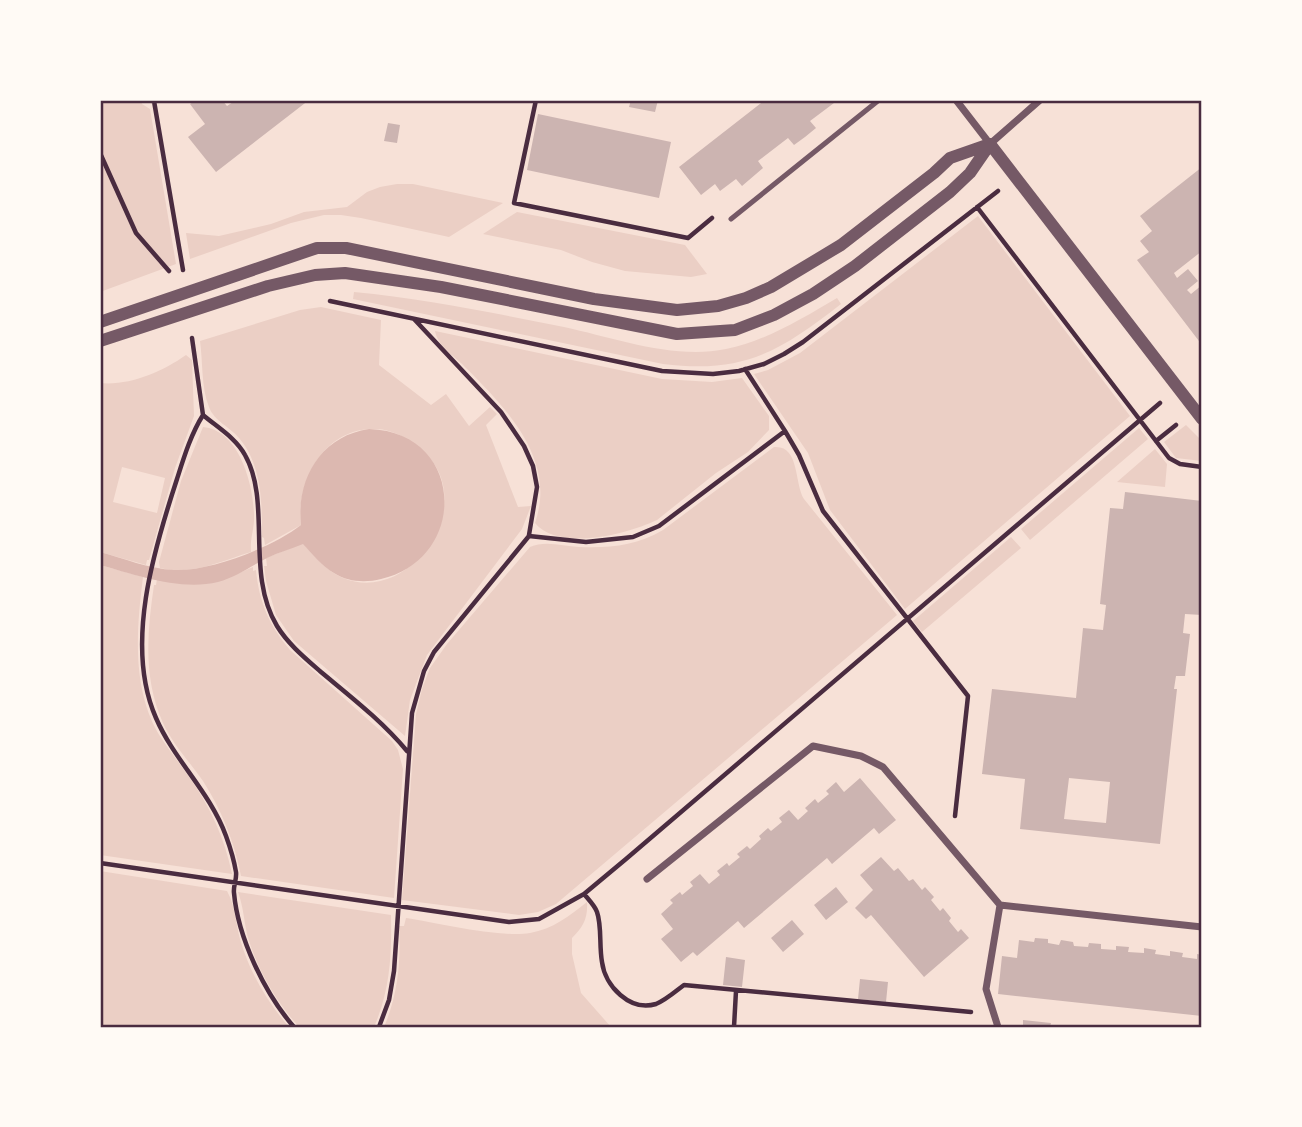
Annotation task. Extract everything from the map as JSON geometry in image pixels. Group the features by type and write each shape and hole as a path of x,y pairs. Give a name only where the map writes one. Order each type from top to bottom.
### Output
{"street":[{"path":"956,100 1202,419"},
{"path":"1029,100 1029,109"},
{"path":"100,341 268,286 315,275 345,273 441,286 677,334 735,330 774,315 813,294 855,266 950,192 970,173 990,144 1040,100"},
{"path":"100,321 185,287 317,248 346,248 594,299 677,310 718,306 746,299 771,287 841,245 950,158 990,144"},
{"path":"647,879 813,746 861,756 883,767 1000,905 1202,927"},
{"path":"999,1027 986,989 1000,905"}],"lane":[{"path":"731,219 879,100"}],"path":[{"path":"141,100 157,101 185,287"},
{"path":"536,100 514,203 688,238 710,218 731,219"},
{"path":"100,153 136,233 166,270 185,287"},
{"path":"977,207 1169,458 1180,464 1202,467"},
{"path":"189,312 203,415 181,468 155,557 148,588 143,665 148,693 165,737 216,813 232,857 236,875 234,892 246,944 261,979 294,1027"},
{"path":"379,1027 394,971 408,752 412,713 418,689 434,652 529,536 537,487 533,466 524,446 501,412 413,318"},
{"path":"745,369 799,455 823,511 968,696 952,849"},
{"path":"100,863 398,908 509,922 539,919 584,894 1139,419 1178,389"},
{"path":"203,415 228,434 246,455 256,494 260,570 269,611 293,647 391,733 408,752"},
{"path":"529,536 586,542 633,537 659,526 785,430"},
{"path":"584,894 597,911 602,965 607,979 627,1001 649,1005 658,1003 684,985 967,1012 992,1010"},
{"path":"734,1027 736,991"}],"shaded area":[{"path":"100,100 141,100 142,104 150,109 176,264 100,292"},
{"path":"397,184 413,184 503,203 449,237 361,218 324,215 291,223 190,259 186,233 219,236 271,224 304,212 347,207 367,192"},
{"path":"517,212 685,245 707,274 691,277 625,271 561,250 483,234"},
{"path":"978,216 1130,416 905,609 830,510 808,453 754,374 768,370 800,353"},
{"path":"354,292 459,307 665,350 686,352 706,352 741,345 784,328 837,298 841,304 798,335 759,356 716,366 691,366 663,364 353,299"},
{"path":"321,307 381,320 379,365 431,405 446,394 469,426 490,407 497,414 486,425 518,507 531,506 522,529 427,655 410,700 405,736 294,641 276,615 264,566 267,566 266,558 303,543 321,563 343,578 369,583 394,576 416,562 432,541 442,516 444,491 435,466 415,445 392,432 359,430 343,436 329,446 309,474 301,508 301,525 265,545 262,537 259,485 252,460 239,438 211,412 206,399 200,341 300,310"},
{"path":"435,331 662,379 712,382 742,378 769,416 769,430 748,452 716,473 657,520 612,535 594,538 560,537 546,532 535,523 540,500 539,478 534,457 524,437 497,401 443,347"},
{"path":"186,355 192,360 194,416 175,468 146,565 100,552 100,383 134,380","holes":["122,467 165,478 157,513 113,502"]},
{"path":"1186,425 1202,441 1202,461 1176,458 1164,442"},
{"path":"203,427 216,431 227,439 243,463 254,508 251,552 195,569 160,568 159,562 181,481"},
{"path":"1139,428 1148,439 1030,540 1021,529"},
{"path":"369,429 401,435 424,451 439,473 444,498 441,524 430,548 410,567 381,579 351,580 330,570 303,544 225,580 203,584 158,581 100,565 100,552 155,568 188,570 222,562 274,542 301,525 303,492 308,476 325,450 337,440"},
{"path":"774,447 788,452 795,466 804,499 897,615 556,904 538,912 519,915 402,900 416,714 430,668 447,644 530,547 548,544 601,547 643,540 663,530"},
{"path":"1155,449 1167,464 1165,487 1117,482"},
{"path":"1011,537 1021,548 922,632 913,621"},
{"path":"100,565 143,577 138,656 143,696 158,733 210,811 221,836 232,874 100,855"},
{"path":"253,567 266,613 290,650 392,741 398,750 403,769 394,898 241,876 231,838 216,804 163,723 152,689 148,655 154,585 157,579 185,583 216,581"},
{"path":"100,871 227,891 248,963 266,997 289,1027 100,1027"},
{"path":"238,892 391,915 389,972 384,1000 374,1027 299,1027 263,976 249,941"},
{"path":"587,902 584,922 572,938 572,954 581,993 611,1027 384,1027 398,978 399,926 404,926 406,918 486,932 530,933 553,925"}],"building":[{"path":"196,100 222,100 227,106 236,100 309,100 216,172 188,137 205,124 190,104"},
{"path":"631,100 658,100 655,112 629,107"},
{"path":"765,100 838,100 810,121 816,128 805,137 794,145 788,138 758,161 763,168 742,186 736,179 720,191 715,184 701,195 679,167"},
{"path":"538,114 671,142 659,198 527,170"},
{"path":"388,123 400,125 397,143 384,141"},
{"path":"1202,167 1202,251 1174,273 1177,278 1188,269 1198,281 1187,290 1191,294 1202,285 1202,345 1137,260 1149,252 1140,241 1152,231 1140,216"},
{"path":"1125,492 1202,501 1202,615 1185,614 1183,633 1190,634 1185,676 1176,676 1174,689 1177,689 1160,844 1020,829 1025,779 982,774 992,689 1076,698 1083,628 1103,630 1106,605 1100,604 1110,508 1123,509","holes":["1069,778 1110,782 1106,823 1064,819"]},
{"path":"860,778 896,820 879,834 874,828 832,864 827,858 744,928 738,921 697,956 693,952 681,962 661,939 673,929 661,914 673,903 670,900 693,886 690,882 700,874 709,884 720,875 717,871 740,857 737,854 747,846 750,849 768,828 771,831 782,822 779,818 789,810 798,820 808,811 805,808 815,799 818,803 829,794 826,791 836,782 844,792"},
{"path":"881,857 894,871 898,868 909,881 913,879 922,890 925,887 934,897 931,900 940,911 943,908 958,932 961,929 969,938 924,977 871,915 866,919 855,908 873,890 860,875"},
{"path":"836,887 848,902 826,920 814,905"},
{"path":"792,920 804,934 783,952 771,938"},
{"path":"1035,938 1048,939 1048,943 1059,945 1061,940 1073,942 1074,946 1101,944 1101,949 1129,947 1128,952 1144,953 1144,948 1156,950 1155,954 1170,956 1170,951 1183,953 1182,957 1197,959 1197,954 1202,955 1202,1016 998,994 1002,956 1017,958 1019,940 1034,942"},
{"path":"726,957 745,960 742,987 723,985"},
{"path":"860,979 888,982 886,1002 858,999"},
{"path":"1023,1020 1051,1023 1050,1027 1023,1027"}]}
